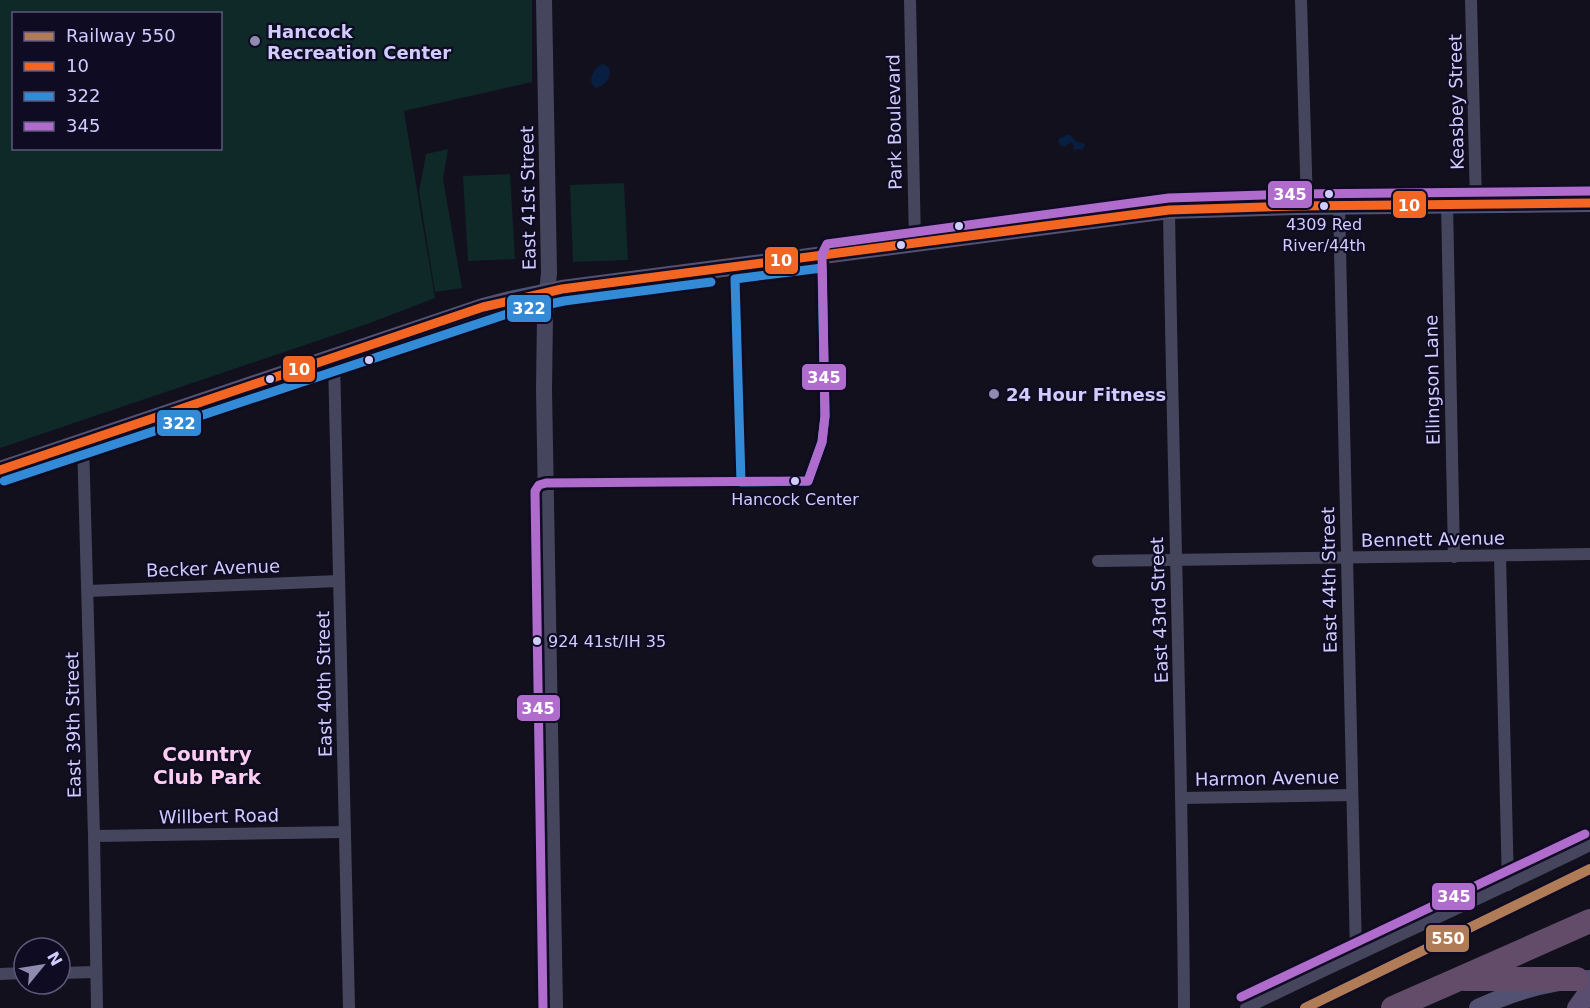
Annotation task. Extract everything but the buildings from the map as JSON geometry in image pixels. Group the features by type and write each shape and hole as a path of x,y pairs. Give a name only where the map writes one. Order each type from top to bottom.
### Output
{"highway":[{"path":"1393,1008 1590,921"},
{"path":"1458,980 1586,983"}],"main road":[{"path":"0,470 483,308 562,289 1169,210 1590,202"},
{"path":"1478,1008 1533,988 1586,983 1576,1008"}],"street":[{"name":"East 41st Street","path":"544,0 549,273 545,314 544,390 555,1008"},
{"name":"Park Boulevard","path":"910,0 915,243"},
{"path":"1301,0 1307,206"},
{"name":"Keasbey Street","path":"1471,0 1476,203"},
{"name":"Ellingson Lane","path":"1447,203 1454,556"},
{"name":"East 44th Street","path":"1339,205 1356,954"},
{"name":"East 43rd Street","path":"1169,210 1182,798 1184,1008"},
{"name":"East 40th Street","path":"334,359 349,1008"},
{"name":"East 39th Street","path":"83,442 97,1008"},
{"name":"Bennett Avenue","path":"1098,561 1590,554"},
{"path":"1500,556 1508,885"},
{"name":"Becker Avenue","path":"88,591 339,581"},
{"name":"Harmon Avenue","path":"1182,798 1352,795"},
{"name":"Willbert Road","path":"94,836 345,832"},
{"path":"1246,1008 1590,845"},
{"path":"72,973 96,972"}],"green space":[{"path":"0,0 532,0 532,82 404,111 435,298 370,323 0,448"},
{"path":"448,149 443,179 462,288 435,292 419,192 426,154"},
{"path":"510,174 515,259 468,261 463,176"},
{"path":"624,183 628,260 573,262 570,185"}],"water":[{"path":"602,64 609,67 609,78 595,88 591,82 592,76 595,69"},
{"path":"1069,134 1077,142 1085,144 1083,150 1073,151 1074,145 1071,142 1065,147 1060,145 1058,141 1060,138"}],"rail line":[{"name":"550","path":"1305,1008 1590,869"}],"transit line":[{"name":"345","path":"543,1008 535,491 539,485 546,483 808,481 822,442 825,416 822,254 827,244 1169,198 1296,194 1590,191"},
{"name":"10","path":"0,470 483,307 562,289 1169,210 1296,206 1590,203"},
{"name":"322","path":"822,268 825,416 822,442 808,481 741,482 735,279 822,268"},
{"name":"322","path":"4,481 513,312 564,301 711,282"},
{"name":"345","path":"1241,997 1585,834"}],"place":[{"name":"Hancock Recreation Center","path":"255,41"},
{"name":"4309 Red River/44th","path":"1324,206"},
{"name":"24 Hour Fitness","path":"994,394"},
{"name":"Hancock Center","path":"795,481"},
{"name":"924 41st/IH 35","path":"537,641"}],"district":[{"name":"Country Club Park","path":"207,766"}]}
